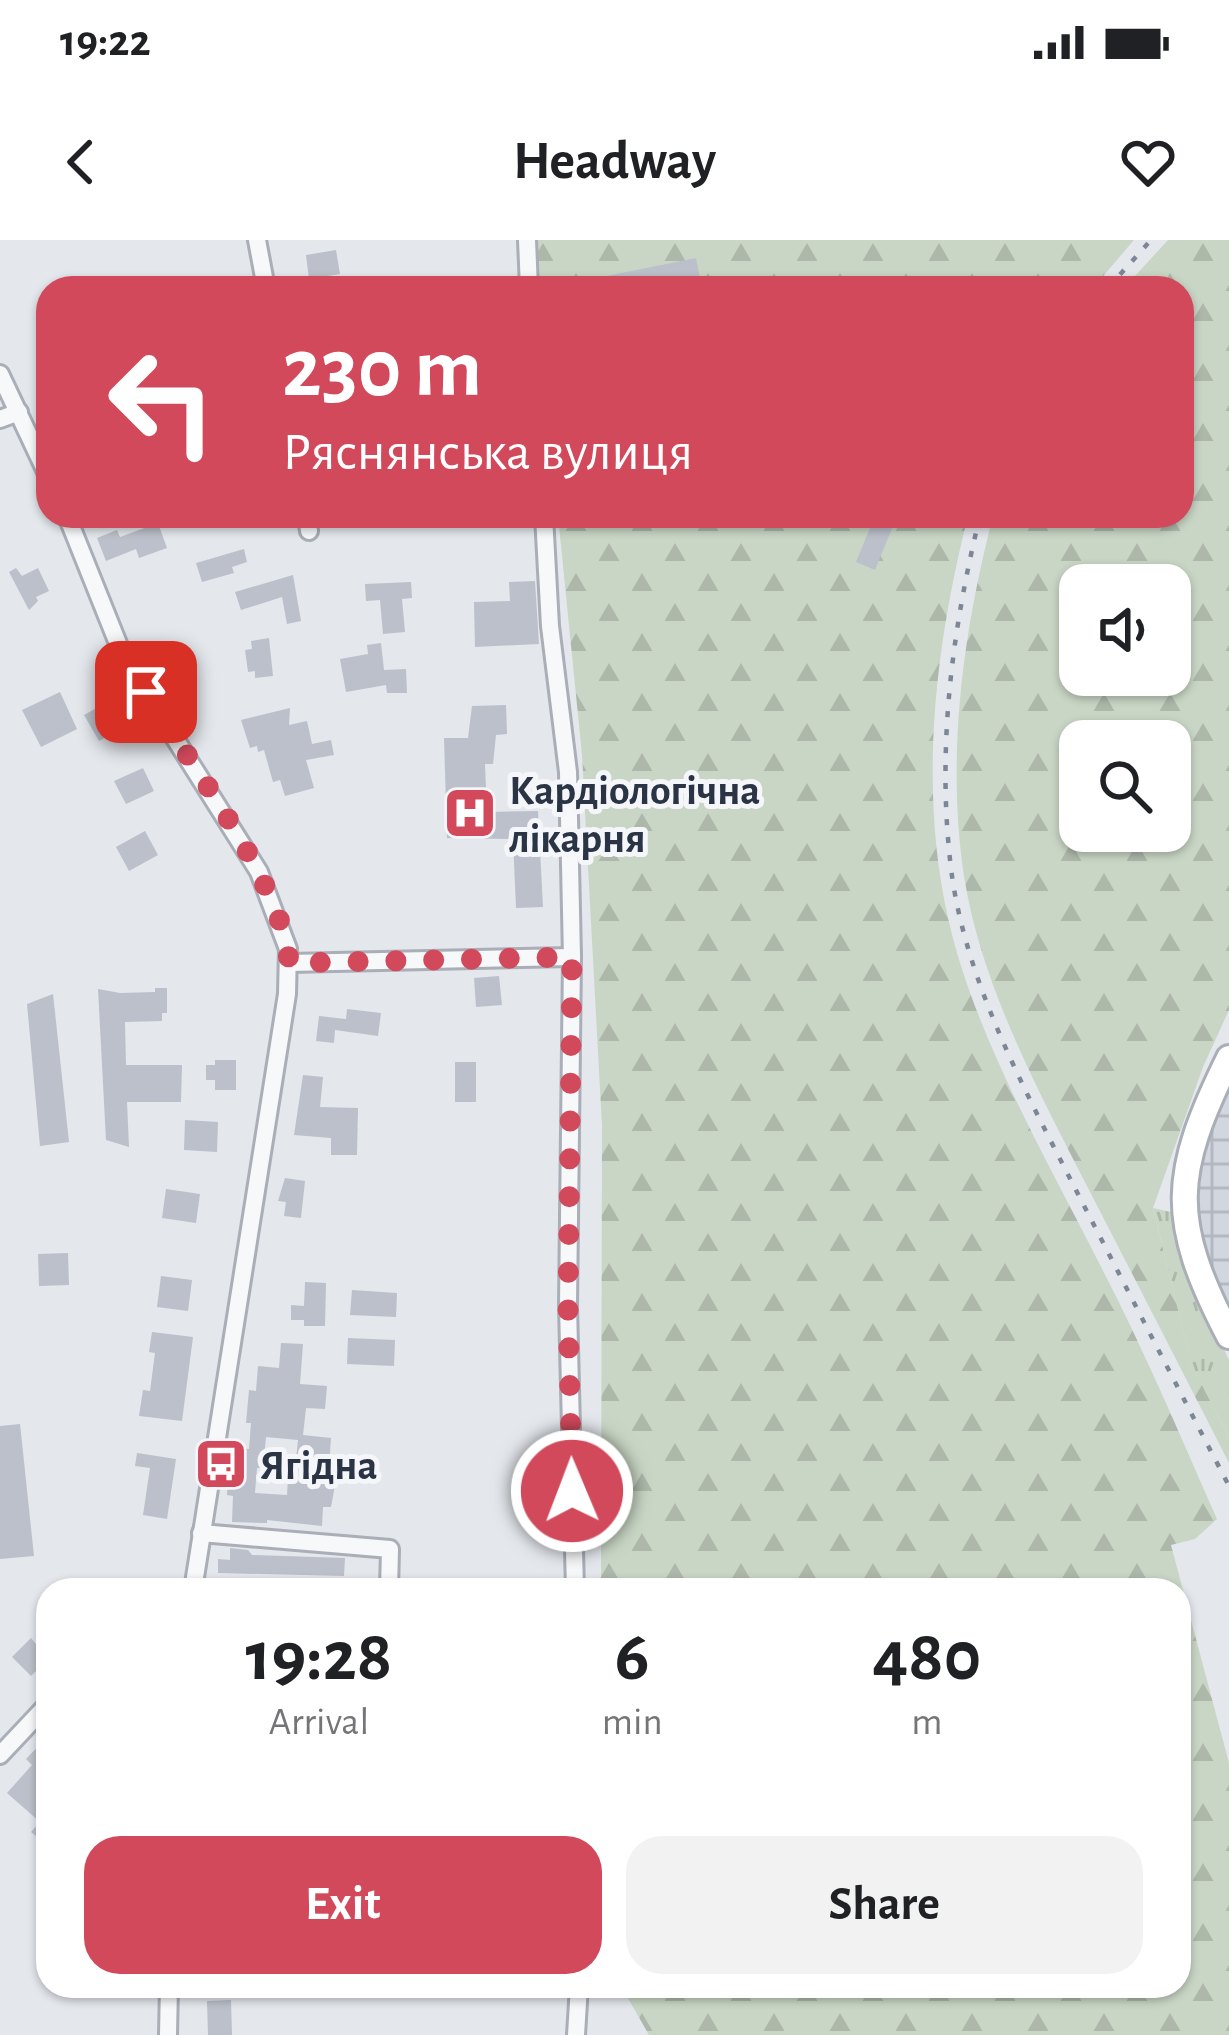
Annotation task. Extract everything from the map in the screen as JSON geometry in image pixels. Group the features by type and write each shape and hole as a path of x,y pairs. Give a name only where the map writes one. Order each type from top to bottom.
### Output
{"main road":[{"path":"1229,1058 1202,1113 1184,1174 1183,1218 1229,1336"}],"street":[{"path":"257,240 264,276"},
{"path":"526,240 529,276"},
{"path":"0,374 36,450"},
{"path":"0,419 19,412"},
{"path":"72,528 123,656 259,872 276,912 289,963 195,1578"},
{"path":"545,528 550,626 568,772 572,957 568,1306 575,1578"},
{"path":"289,963 572,957"},
{"path":"201,1533 390,1549 389,1578"},
{"path":"0,1755 36,1717"},
{"path":"168,2035 169,1998"},
{"path":"576,2035 578,1998"}],"shaded area":[{"path":"1229,1083 1229,1317 1192,1223 1194,1177 1210,1120"}],"green space":[{"path":"532,240 1134,240 1103,276 535,276"},
{"path":"1168,240 1229,240 1229,1010 1203,1067 1153,1208 1192,1365 1229,1437 1229,1463 1050,1113 984,957 972,917 959,831 957,740 966,650 990,528 1194,528 1194,276 1135,276"},
{"path":"559,528 965,528 947,616 935,718 934,821 949,922 994,1052 1131,1326 1217,1519 1195,1539 1171,1545 1180,1578 601,1578 602,1126 582,755"},
{"path":"1153,1208 1175,1213 1206,1311 1229,1360 1229,1437 1192,1366"},
{"path":"1191,1620 1229,1763 1229,2035 649,2035 628,1998 1191,1998"}],"building":[{"path":"336,250 340,274 309,276 306,255"},
{"path":"696,258 700,276 607,276"},
{"path":"160,528 167,548 139,558 136,549 106,561 97,538 117,530 120,537"},
{"path":"870,528 892,528 875,570 856,562"},
{"path":"244,549 247,562 232,567 234,573 202,582 196,563"},
{"path":"16,568 22,576 38,568 49,591 36,597 38,601 29,610 9,572"},
{"path":"293,575 301,621 287,624 282,597 241,610 235,592"},
{"path":"535,581 539,644 475,647 474,602 510,601 509,582"},
{"path":"411,582 412,598 402,599 405,632 383,634 380,600 366,601 365,584"},
{"path":"269,638 273,676 255,678 255,671 248,672 245,650 252,649 251,641"},
{"path":"381,643 384,670 406,669 407,693 387,693 386,685 346,692 340,659 368,654 367,645"},
{"path":"60,692 77,729 41,747 22,710"},
{"path":"111,700 126,726 99,741 84,715"},
{"path":"506,705 507,734 496,735 493,764 485,764 487,812 538,811 543,907 516,908 513,839 447,838 444,738 468,738 472,706"},
{"path":"290,708 289,725 307,721 312,744 331,740 334,755 306,760 314,788 285,796 280,780 273,782 264,750 250,748 241,720"},
{"path":"143,768 154,791 126,804 114,781"},
{"path":"145,831 158,855 129,871 116,847"},
{"path":"499,976 502,1005 476,1007 474,978"},
{"path":"155,988 167,988 167,1013 162,1013 162,1021 125,1022 126,1065 182,1065 181,1102 127,1102 129,1147 106,1140 98,989 120,993 155,992"},
{"path":"53,994 69,1142 40,1146 27,1004"},
{"path":"347,1009 381,1013 378,1036 335,1030 334,1043 316,1041 319,1016 346,1019"},
{"path":"215,1060 236,1060 236,1090 215,1090 215,1080 206,1080 206,1065 215,1065"},
{"path":"455,1062 476,1062 476,1102 455,1102"},
{"path":"303,1075 323,1077 320,1107 358,1108 357,1155 331,1155 331,1138 294,1135"},
{"path":"185,1120 218,1122 217,1152 184,1150"},
{"path":"285,1178 305,1181 301,1218 284,1216 286,1202 278,1201"},
{"path":"166,1189 200,1194 196,1223 162,1218"},
{"path":"68,1253 69,1285 39,1286 38,1254"},
{"path":"161,1276 192,1280 188,1311 157,1307"},
{"path":"305,1282 326,1283 325,1326 304,1326 304,1320 291,1320 291,1305 304,1306"},
{"path":"352,1290 397,1293 396,1317 350,1315"},
{"path":"152,1332 193,1337 182,1421 139,1416 143,1390 150,1391 155,1353 149,1352"},
{"path":"348,1338 395,1340 394,1366 347,1364"},
{"path":"281,1343 303,1344 300,1384 327,1386 325,1409 306,1408 303,1435 331,1438 329,1468 338,1469 331,1507 323,1507 322,1526 232,1522 228,1479 238,1480 241,1448 249,1449 249,1390 256,1391 258,1366 279,1368","holes":["266,1437 298,1440 287,1495 255,1493"]},
{"path":"20,1424 34,1556 0,1559 0,1426"},
{"path":"137,1453 176,1459 167,1519 143,1515 150,1468 135,1466"},
{"path":"230,1548 252,1555 345,1558 344,1576 218,1573 218,1559 230,1560"},
{"path":"31,1638 36,1644 36,1671 31,1676 12,1657"},
{"path":"36,1749 36,1818 7,1793 32,1765 26,1759"},
{"path":"231,2000 232,2035 208,2035 207,2001"}],"railway":[{"path":"1119,276 1151,240"},
{"path":"977,528 954,650 946,740 947,831 960,918 986,1000 1021,1080 1229,1486"}],"place":[{"name":"Кардіологічна лікарня","path":"470,813"},
{"name":"Ягідна","path":"221,1464"}],"route":[{"path":"146,692 259,872 276,912 289,963 572,957 568,1306 572,1491"}]}
